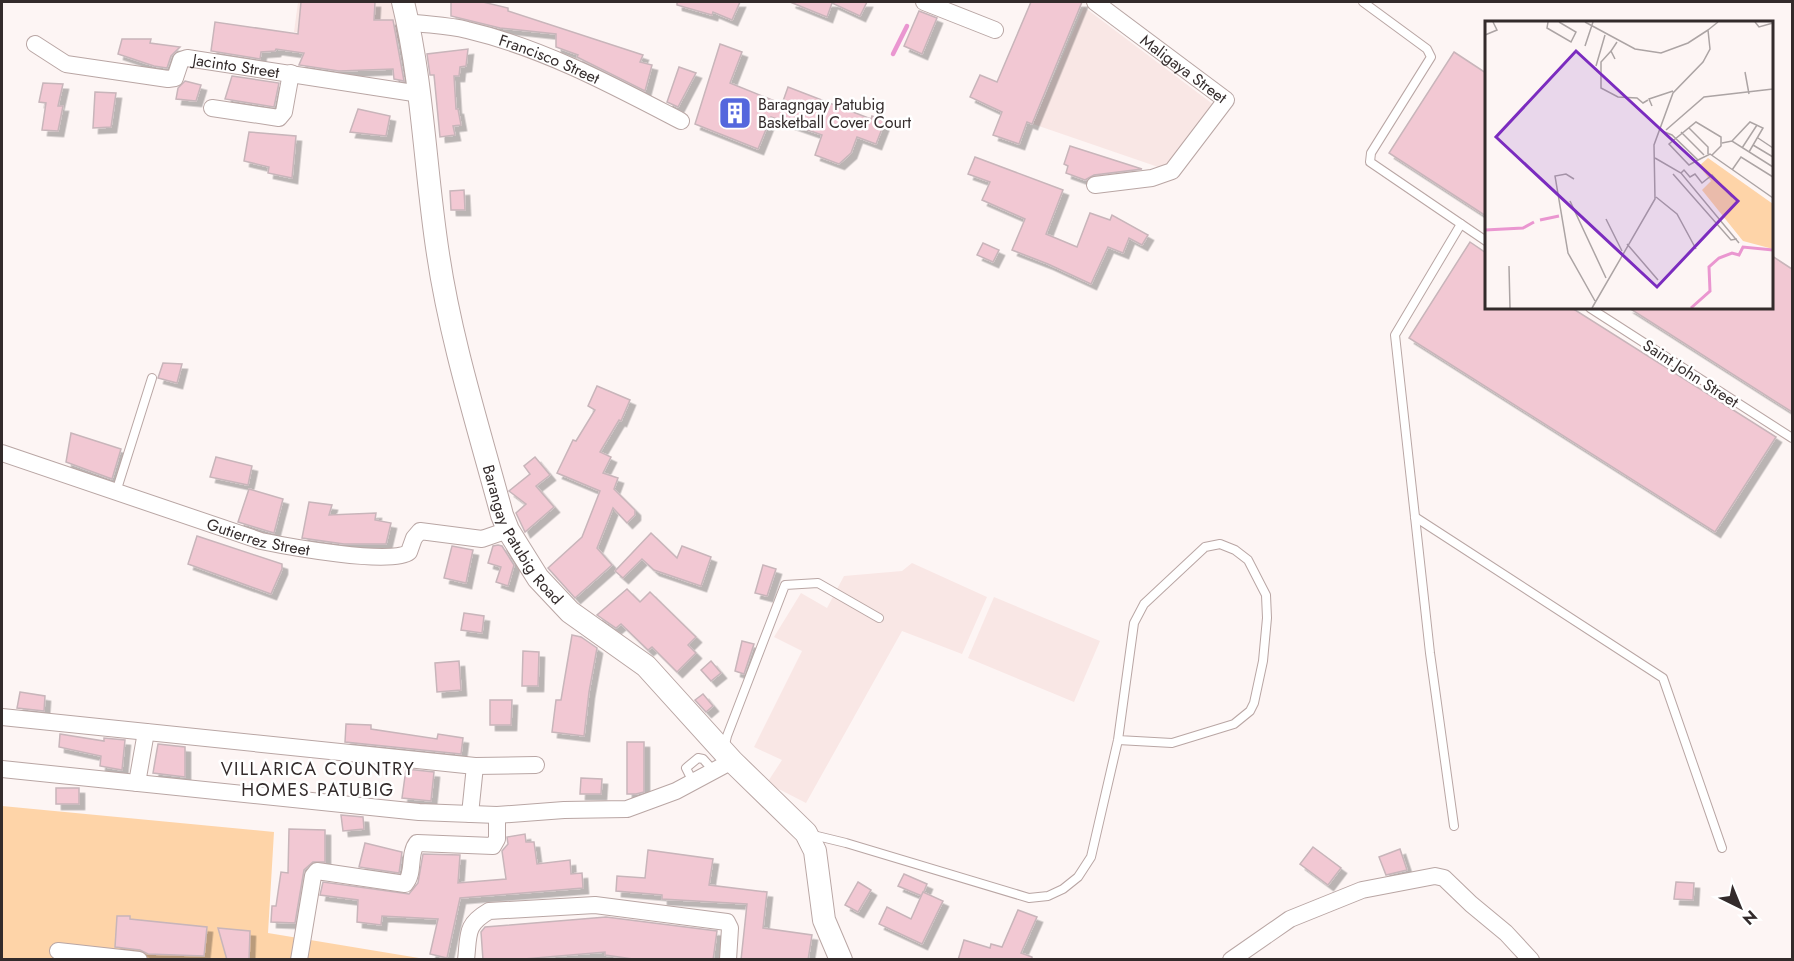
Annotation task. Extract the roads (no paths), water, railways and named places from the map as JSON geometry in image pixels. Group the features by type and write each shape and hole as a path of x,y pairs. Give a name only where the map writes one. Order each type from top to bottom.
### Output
{"main road":[{"name":"Barangay Patubig Road","path":"405,12 420,94 438,255 450,316 502,515 508,530 538,578 570,612 646,666 723,761 806,833 815,851 824,920 838,958"}],"street":[{"path":"924,2 995,30"},
{"name":"Maligaya Street","path":"1095,184 1152,178 1172,171 1226,100 1105,4"},
{"name":"Francisco Street","path":"405,12 525,49 592,74 681,121"},
{"name":"Jacinto Street","path":"35,45 66,64 168,79 175,78 184,58 420,94"},
{"path":"212,108 279,118 284,112 291,73"},
{"name":"Gutierrez Street","path":"2,453 261,541 289,547 381,558 406,555 411,549 416,534 420,531 483,539 508,530"},
{"path":"2,717 475,766 536,765"},
{"path":"137,783 146,732"},
{"path":"2,769 419,812 497,815 564,810 627,809 676,791 723,761"},
{"path":"470,814 475,766"},
{"path":"299,960 312,876 317,871 405,884 409,878 413,849 417,843 493,846 497,839 497,815"},
{"path":"1231,960 1290,919 1362,890 1435,876 1444,878 1506,933 1531,960"},
{"path":"466,960 470,930 476,918 489,911 595,904 727,922 730,928 728,960"},
{"path":"58,951 139,960"}],"lane":[{"path":"1364,2 1427,49 1431,57 1371,153 1370,162 1485,240"},
{"path":"1454,826 1430,653 1395,335 1461,224"},
{"name":"Saint John Street","path":"1592,309 1792,438"},
{"path":"116,492 152,378"},
{"path":"1415,517 1663,678 1722,848"},
{"path":"806,833 1029,898 1048,897 1063,889 1078,878 1091,858 1118,740 1134,623 1144,604 1205,547 1220,544 1235,550 1248,561 1266,595 1267,618 1263,661 1254,703 1250,711 1234,724 1172,743 1118,740"},
{"path":"723,761 727,736 785,585 818,583 879,618"}],"waterway":[{"path":"893,54 907,26"}],"place":[{"name":"Baragngay Patubig Basketball Cover Court","path":"735,113"}],"district":[{"name":"VILLARICA COUNTRY HOMES PATUBIG","path":"318,779"}]}
